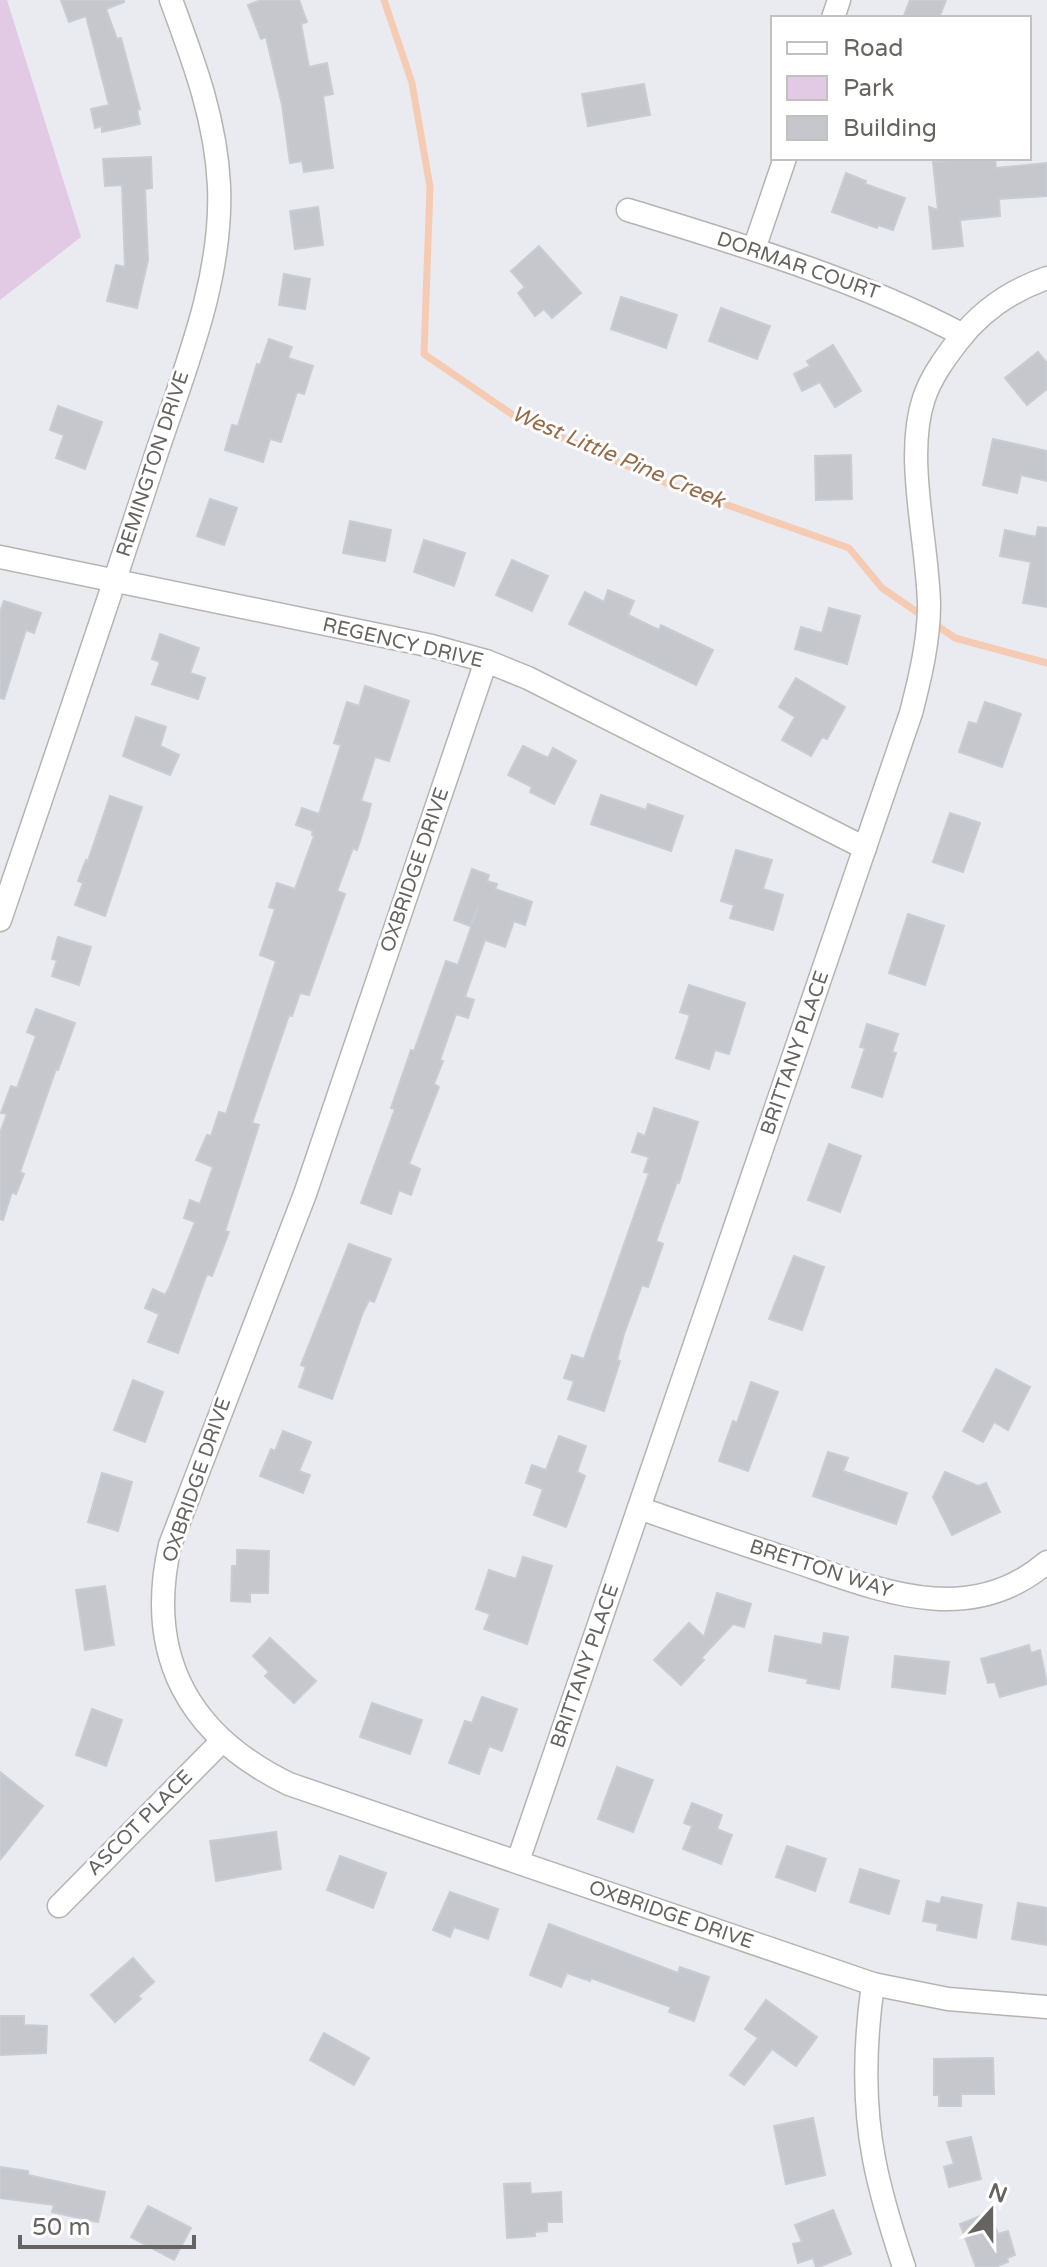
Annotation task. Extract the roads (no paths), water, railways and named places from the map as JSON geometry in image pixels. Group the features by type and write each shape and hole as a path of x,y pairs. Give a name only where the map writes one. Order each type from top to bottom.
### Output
{"street":[{"name":"REMINGTON DRIVE","path":"0,920 115,581 208,294 215,257 219,188 209,112 204,88 171,0"},
{"path":"754,249 784,160"},
{"name":"DORMAR COURT","path":"628,210 854,284 963,335"},
{"name":"BRITTANY PLACE","path":"518,1861 911,713 929,609 917,469 918,426 929,385 963,335 1018,289 1047,278"},
{"name":"REGENCY DRIVE","path":"0,557 432,646 486,661 575,700 865,848"},
{"name":"OXBRIDGE DRIVE","path":"486,661 305,1194 170,1545 163,1586 168,1655 187,1699 202,1720 222,1741 253,1764 289,1784 873,1984 948,1999 1047,2007"},
{"name":"BRETTON WAY","path":"639,1508 872,1587 922,1598 965,1599 988,1594 1015,1583 1047,1562"},
{"name":"ASCOT PLACE","path":"59,1906 222,1741"},
{"path":"873,1984 868,2036 871,2133 886,2210 904,2267"}],"waterway":[{"name":"West Little Pine Creek","path":"384,0 412,83 430,187 424,354 516,417 671,485 849,548 882,588 955,638 1047,663"}]}
